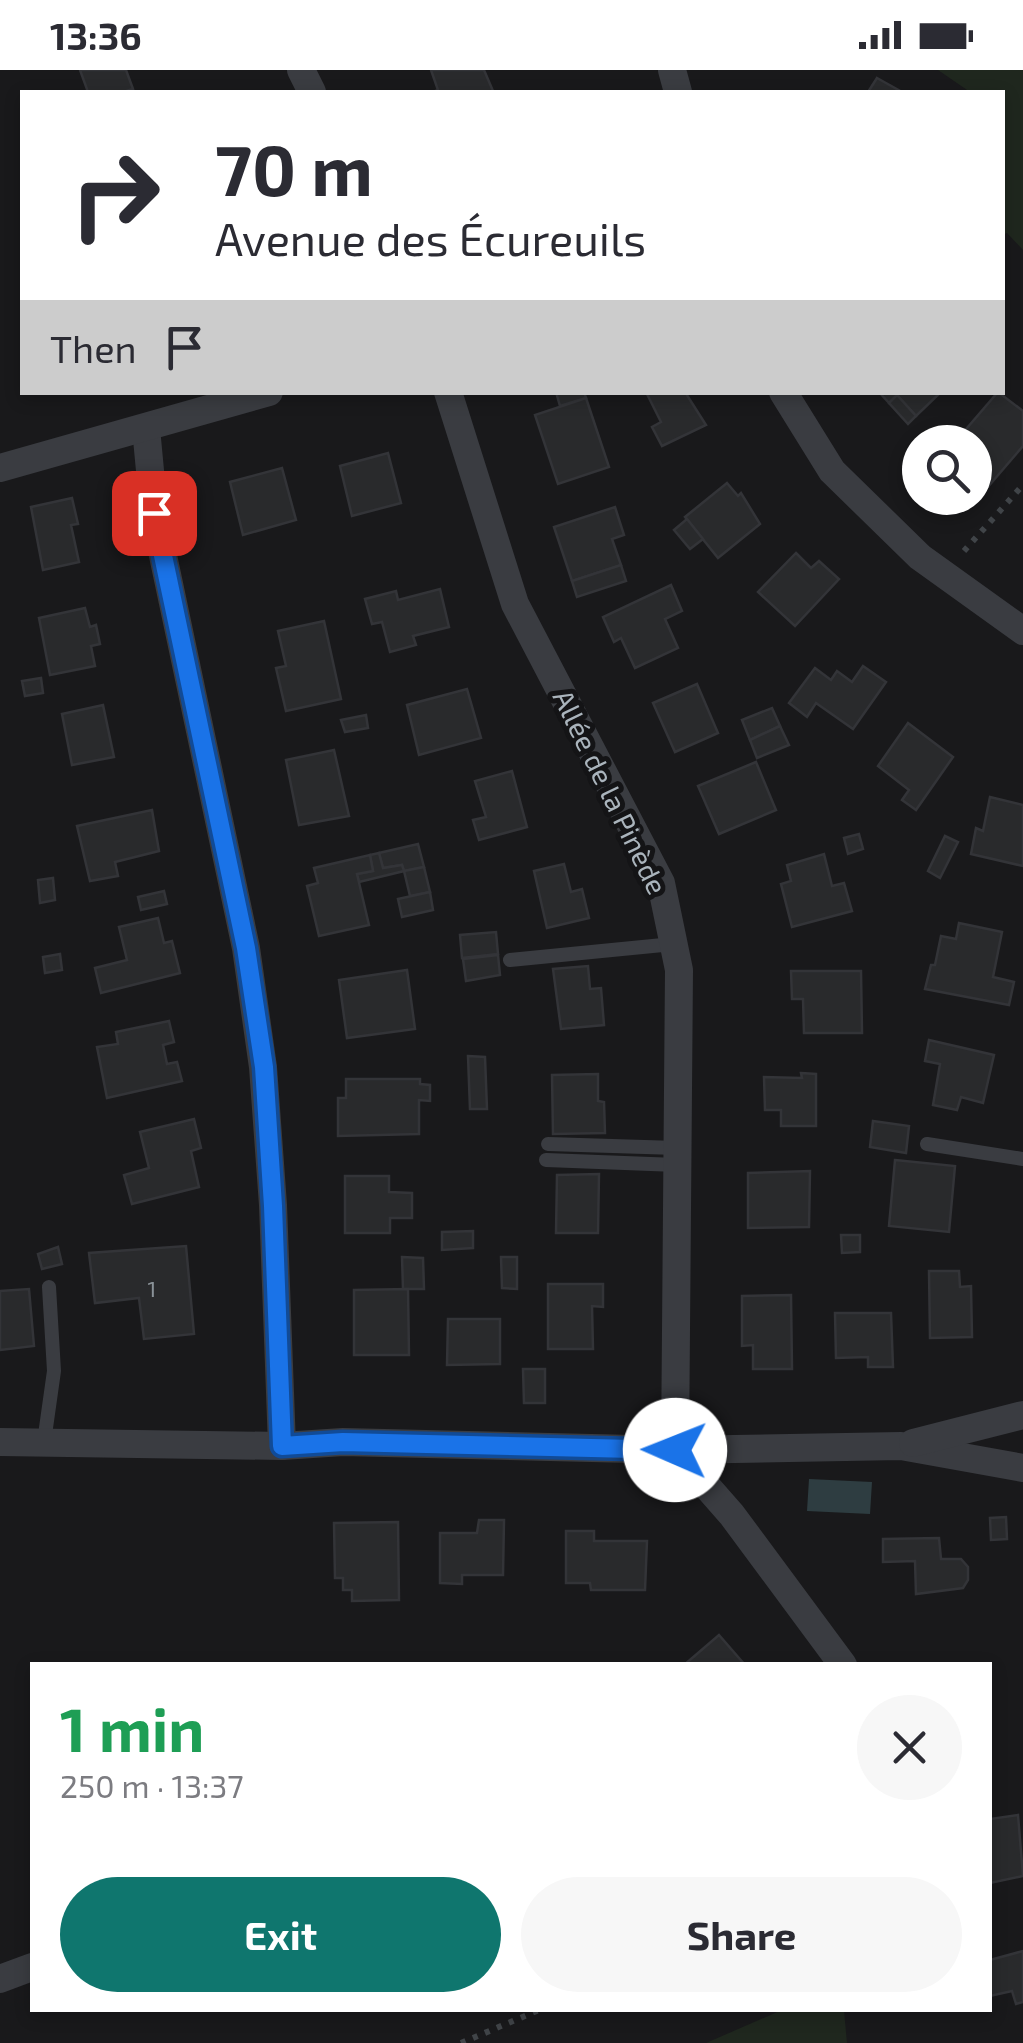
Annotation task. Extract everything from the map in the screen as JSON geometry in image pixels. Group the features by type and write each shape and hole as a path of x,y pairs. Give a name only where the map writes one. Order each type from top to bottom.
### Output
{"street":[{"path":"0,468 260,395"},
{"name":"Allée de la Pinède","path":"449,395 515,604 661,883 679,970 675,1450"},
{"path":"785,395 832,470 920,557 1023,631"},
{"path":"146,428 154,513 246,948 264,1067 282,1446"},
{"path":"902,1446 1023,1416"},
{"path":"0,1442 282,1446 343,1442 675,1450 902,1446 1023,1468"},
{"path":"675,1450 732,1515 841,1662"},
{"path":"0,1979 30,1968"}],"lane":[{"path":"510,960 673,944"},
{"path":"548,1144 677,1157"},
{"path":"927,1144 1023,1158"},
{"path":"546,1160 677,1157"},
{"path":"44,1442 54,1371 48,1287"}],"path":[{"path":"944,574 1023,485"},
{"path":"461,2043 533,2012"}],"shaded area":[{"path":"938,70 1023,70 1023,250 1005,234 1005,90 967,90"},
{"path":"809,1479 872,1482 870,1514 807,1511"},
{"path":"777,2012 844,2012 847,2043 706,2043"}],"building":[{"path":"80,70 126,70 133,89 130,90 87,90"},
{"path":"431,70 484,70 493,90 438,90"},
{"path":"877,78 898,90 869,90"},
{"path":"557,395 585,395 586,398 560,406"},
{"path":"648,395 687,395 706,425 662,446 652,427 661,422"},
{"path":"897,395 938,395 916,416"},
{"path":"897,395 916,416 908,424 889,403"},
{"path":"995,395 1002,395 1023,411 1023,446 992,482 992,425 970,425"},
{"path":"586,398 609,467 558,484 535,415"},
{"path":"388,453 401,503 352,516 340,466"},
{"path":"282,468 296,520 243,535 230,482"},
{"path":"727,483 738,496 741,493 760,524 718,558 685,517"},
{"path":"72,498 78,524 71,525 79,562 43,570 31,507"},
{"path":"615,507 624,535 612,539 621,565 572,581 554,527"},
{"path":"687,519 703,539 690,549 674,530"},
{"path":"796,553 811,568 819,561 839,579 795,626 758,592"},
{"path":"621,565 626,581 577,597 572,581"},
{"path":"671,585 682,611 665,619 678,648 635,668 621,638 614,642 603,617"},
{"path":"440,589 449,627 413,636 416,645 390,652 382,622 372,624 365,599 396,591 398,600"},
{"path":"85,608 90,627 96,625 100,644 91,646 95,666 50,675 39,618"},
{"path":"324,621 341,699 286,711 276,668 286,666 278,631"},
{"path":"863,666 886,682 853,729 816,703 807,717 789,703 815,668 831,680 837,671 852,682"},
{"path":"41,678 43,693 25,696 22,681"},
{"path":"697,684 718,733 675,752 653,703"},
{"path":"467,689 481,738 419,755 407,705"},
{"path":"103,705 114,757 72,765 62,714"},
{"path":"772,708 780,726 750,740 742,720"},
{"path":"366,715 368,728 345,732 341,720"},
{"path":"908,723 953,757 916,810 902,800 909,790 878,766"},
{"path":"780,726 789,745 757,758 750,740"},
{"path":"334,750 349,816 299,825 286,760"},
{"path":"756,762 776,810 719,834 698,786"},
{"path":"512,771 527,827 479,840 473,820 486,817 475,781"},
{"path":"990,797 1023,805 1023,866 971,854 976,828 983,831"},
{"path":"152,810 159,851 115,862 118,876 90,881 77,826"},
{"path":"859,834 863,849 848,854 844,838"},
{"path":"945,836 958,842 940,878 928,871"},
{"path":"418,844 424,867 404,871 402,865 383,868 379,853"},
{"path":"379,853 383,868 402,865 404,871 359,882 357,874 373,871 370,855"},
{"path":"824,854 832,886 844,883 852,911 792,927 781,884 791,881 787,865"},
{"path":"370,855 373,871 357,874 369,925 319,936 307,886 318,883 314,868"},
{"path":"564,864 571,892 582,889 589,918 547,928 534,871"},
{"path":"424,867 430,892 410,896 404,871"},
{"path":"53,878 55,900 40,903 38,880"},
{"path":"164,891 167,904 141,910 138,897"},
{"path":"430,892 433,910 402,917 398,899"},
{"path":"158,918 164,943 172,941 180,973 101,993 95,968 127,960 119,927"},
{"path":"959,923 1002,932 993,977 1014,982 1009,1005 925,989 941,936 956,939"},
{"path":"496,932 498,954 462,958 460,935"},
{"path":"60,954 62,970 45,973 43,957"},
{"path":"498,955 500,975 466,981 463,959"},
{"path":"588,966 590,989 601,988 604,1025 561,1029 553,969"},
{"path":"407,970 415,1029 347,1038 339,980"},
{"path":"791,971 861,971 862,1033 804,1033 803,999 792,999"},
{"path":"169,1021 174,1042 163,1045 167,1064 177,1062 182,1081 107,1098 97,1047 118,1044 116,1032"},
{"path":"929,1040 994,1055 983,1103 961,1097 957,1110 933,1105 940,1064 925,1061"},
{"path":"468,1056 485,1057 487,1109 470,1109"},
{"path":"801,1073 816,1074 816,1126 781,1126 781,1110 765,1110 764,1077 802,1078"},
{"path":"598,1074 598,1101 604,1102 605,1133 553,1134 552,1075"},
{"path":"346,1079 420,1079 420,1084 430,1085 430,1101 419,1100 419,1134 338,1136 338,1098 346,1098"},
{"path":"194,1119 201,1148 191,1151 199,1187 132,1204 124,1175 149,1168 140,1132"},
{"path":"873,1121 909,1126 906,1153 870,1147"},
{"path":"895,1160 955,1166 949,1232 889,1226"},
{"path":"810,1171 809,1227 748,1228 748,1173"},
{"path":"599,1174 598,1233 556,1233 557,1175"},
{"path":"345,1176 389,1176 389,1192 412,1193 412,1218 390,1218 390,1233 345,1233"},
{"path":"473,1231 473,1248 442,1250 442,1232"},
{"path":"841,1235 860,1235 860,1252 842,1253"},
{"path":"186,1246 194,1334 144,1339 139,1298 95,1303 89,1253"},
{"path":"58,1247 62,1264 42,1269 38,1254"},
{"path":"402,1257 423,1258 424,1289 403,1289"},
{"path":"501,1257 517,1257 517,1289 502,1288"},
{"path":"929,1271 959,1271 960,1287 971,1286 972,1337 930,1338"},
{"path":"548,1284 603,1284 603,1307 592,1306 593,1349 548,1349"},
{"path":"29,1289 34,1346 0,1350 0,1291"},
{"path":"408,1289 409,1355 354,1355 354,1290"},
{"path":"791,1295 792,1369 753,1369 753,1345 742,1346 742,1296"},
{"path":"835,1313 891,1313 893,1367 868,1367 868,1357 836,1358"},
{"path":"448,1319 500,1319 500,1364 447,1365"},
{"path":"523,1369 545,1369 545,1403 524,1403"},
{"path":"1006,1517 1007,1539 991,1540 990,1518"},
{"path":"479,1520 504,1520 503,1575 462,1575 462,1584 440,1583 440,1533 477,1533"},
{"path":"398,1522 399,1600 352,1601 352,1590 343,1590 343,1578 335,1578 334,1523"},
{"path":"566,1531 594,1531 594,1541 647,1541 645,1590 591,1590 590,1583 566,1583"},
{"path":"939,1538 941,1559 961,1559 968,1567 968,1580 963,1588 916,1594 915,1561 883,1562 883,1539"},
{"path":"719,1635 742,1662 688,1662"},
{"path":"1018,1815 1023,1876 992,1883 992,1819"},
{"path":"1023,1951 1023,2002 1016,2004 1012,1991 992,1996 992,1959"}],"route":[{"path":"154,513 246,948 264,1067 282,1446 343,1442 675,1450"}]}
